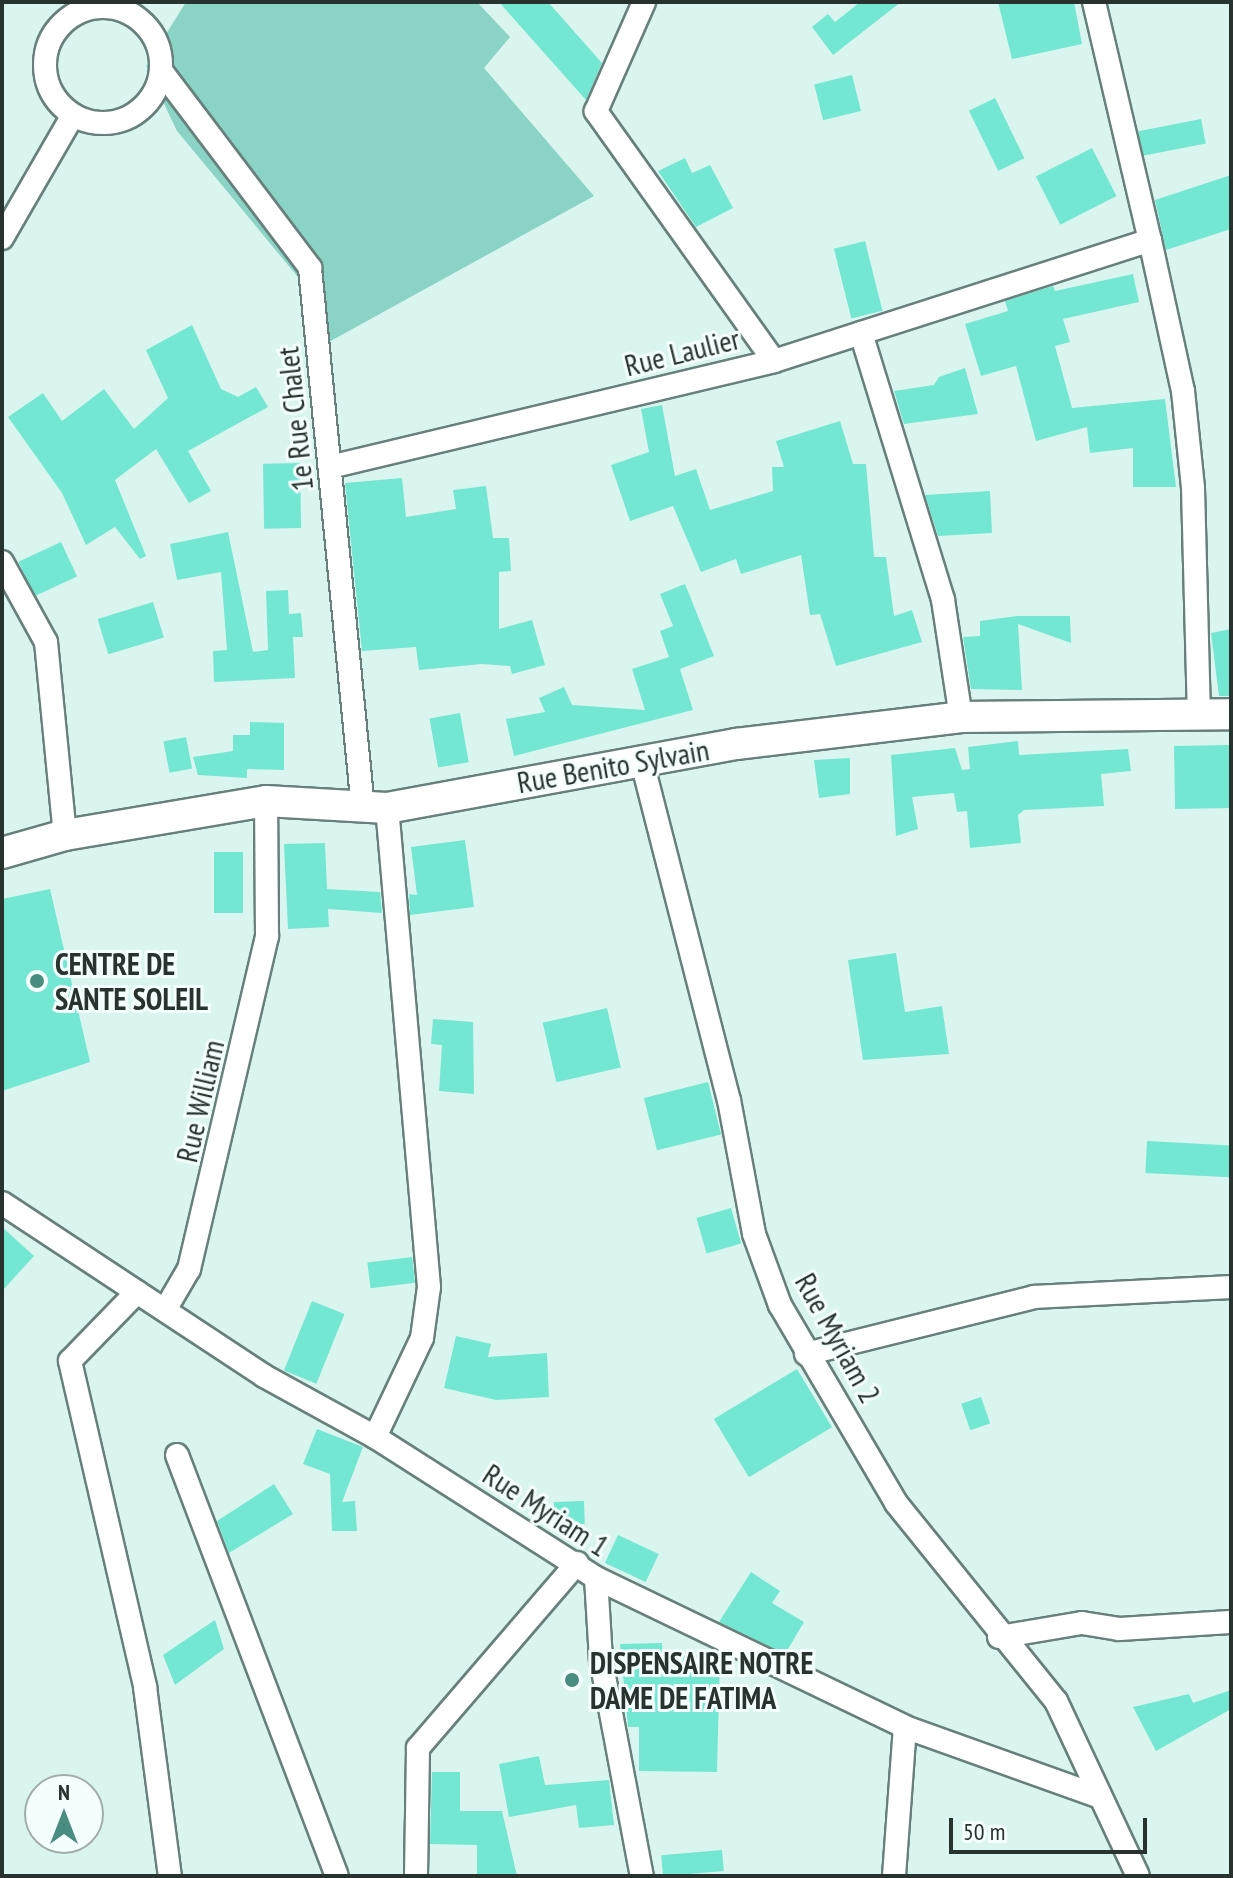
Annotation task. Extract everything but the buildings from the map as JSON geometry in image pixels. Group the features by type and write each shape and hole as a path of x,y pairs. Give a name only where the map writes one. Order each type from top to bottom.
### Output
{"main road":[{"name":"Rue Benito Sylvain","path":"2,853 65,835 266,801 375,808 641,758 961,717 1231,715"}],"street":[{"name":"Rue Laulier","path":"330,467 774,361 596,111 644,2"},
{"path":"1094,2 1183,391 1193,488 1199,715"},
{"path":"126,6 153,34 162,72 145,106 129,118 91,122 73,115 49,86 51,40 68,18 86,10 126,6"},
{"name":"1e Rue Chalet","path":"162,72 310,268 330,467 375,808 429,1287 422,1338 375,1437"},
{"path":"2,238 73,115"},
{"path":"774,361 1150,240"},
{"path":"861,333 943,600 961,717"},
{"path":"2,562 46,642 65,835"},
{"name":"Rue Myriam 2","path":"641,758 729,1100 754,1234 806,1354 896,1503 999,1637 1056,1701 1095,1795 1138,1876"},
{"name":"Rue William","path":"165,1310 189,1269 267,936 266,801"},
{"name":"Rue Myriam 1","path":"2,1203 264,1376 375,1437 577,1563 596,1578 905,1727 1095,1795"},
{"path":"806,1354 1034,1297 1231,1287"},
{"path":"137,1292 70,1361 145,1687 170,1876"},
{"path":"177,1455 337,1876"},
{"path":"416,1876 418,1748 577,1563"},
{"path":"596,1578 601,1660 642,1876"},
{"path":"999,1637 1082,1623 1119,1629 1231,1622"},
{"path":"894,1876 905,1727"}],"green space":[{"path":"186,2 477,2 510,37 484,68 594,196 327,343 317,300 177,131 146,66"}],"place":[{"name":"CENTRE DE SANTE SOLEIL","path":"37,981"},
{"name":"DISPENSAIRE NOTRE DAME DE FATIMA","path":"572,1680"}]}
